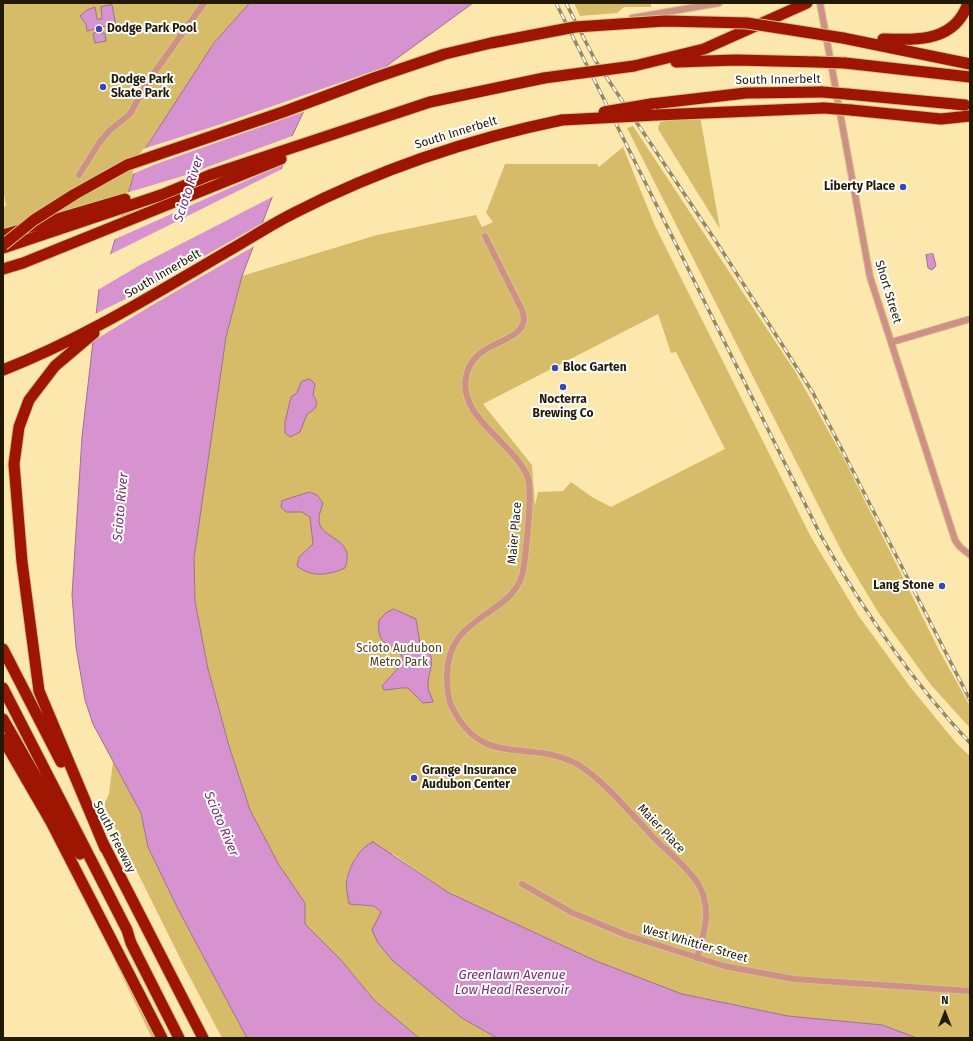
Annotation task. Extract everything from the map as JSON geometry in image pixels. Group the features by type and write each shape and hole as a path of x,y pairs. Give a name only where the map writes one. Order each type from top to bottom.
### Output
{"highway":[{"path":"634,66 704,49 806,3"},
{"path":"862,41 884,39 912,40 931,37 950,28 960,21 968,3"},
{"path":"3,247 34,220 75,194 127,165 284,112 374,78 445,54 490,43 575,27 665,21 747,23 862,41 970,64"},
{"name":"South Innerbelt","path":"3,247 161,195 178,187 339,131 430,102 544,78 634,66 704,61 845,63 970,77"},
{"name":"South Innerbelt","path":"3,370 28,360 112,319 294,213 376,175 419,158 511,130 651,104 746,93 822,92 965,105"},
{"path":"562,120 656,114 824,108 941,119 970,116"},
{"path":"3,269 23,263 257,169 339,131"},
{"path":"3,235 160,188 178,187"},
{"path":"105,848 39,691 24,576 14,464 19,427 29,400 55,366 112,319"},
{"name":"South Freeway","path":"3,649 203,1038"},
{"path":"3,688 124,923 131,943 179,1038"},
{"path":"3,719 59,815 122,932 131,943"},
{"path":"3,739 51,822 162,1038"}],"street":[{"path":"79,175 98,143 110,130 130,114 149,80 204,3"},
{"path":"632,18 719,3"},
{"name":"Short Street","path":"820,3 868,267 955,540 968,554"},
{"name":"Maier Place","path":"484,236 519,304 524,325 518,332 485,350 472,362 466,375 465,390 467,401 474,413 516,459 527,476 530,488 526,544 523,573 516,588 502,604 472,623 455,644 448,663 447,671 450,701 465,726 487,744 505,750 562,757 588,770 691,875 704,897 706,912 706,922 697,958"},
{"path":"892,342 970,319"},
{"name":"West Whittier Street","path":"522,884 571,912 613,930 697,958 748,971 794,979 970,991"}],"green space":[{"path":"3,3 250,3 214,43 138,160 129,193 3,229 3,207 6,206 3,188"},
{"path":"574,3 651,3 651,7 624,7 617,13 580,16"},
{"path":"700,116 720,229 658,129 660,122"},
{"path":"633,126 796,373 844,459 939,650 970,706 970,728 931,685 878,612 843,554 627,128"},
{"name":"Scioto Audubon Metro Park","path":"623,147 655,226 811,537 858,615 911,688 957,744 970,756 970,1038 917,1038 882,1025 788,1016 682,994 596,961 449,893 393,854 356,856 346,880 349,904 374,906 381,912 462,1018 497,1038 419,1038 375,1001 340,959 305,924 305,903 279,865 250,810 229,746 208,669 195,601 194,558 226,337 242,276 377,235 476,215 482,227 493,222 486,213 505,164 597,164 599,167","holes":["658,314 671,353 676,352 725,449 611,507 592,497 571,482 563,491 538,492 535,505 532,465 483,404"]},
{"path":"113,761 141,813 148,847 178,909 247,1038 222,1038 185,968 104,805 109,794"},
{"path":"121,947 164,1038 152,1038 112,955"}],"water":[{"name":"Scioto River","path":"250,3 473,3 381,70 309,100 292,136 273,195 242,276 226,337 194,558 195,601 208,669 229,746 250,810 279,865 305,903 305,924 340,959 375,1001 419,1038 247,1038 178,909 148,847 141,813 93,724 85,700 76,647 72,595 82,437 99,289 138,160 214,43"},
{"path":"112,5 116,26 95,27 95,29 87,31 86,24 80,16 87,10 95,7 97,19 102,19 101,7"},
{"path":"100,31 101,33 105,33 106,41 95,43 93,34"},
{"path":"933,254 936,266 932,270 928,268 926,255"},
{"path":"310,379 315,384 313,395 317,404 313,410 307,414 300,432 290,437 285,433 285,422 291,397 297,393 301,382"},
{"path":"310,492 317,495 323,503 319,516 320,525 324,531 342,544 346,550 347,558 345,568 327,574 315,574 303,570 297,566 299,557 313,544 310,517 302,512 286,512 281,507 282,501"},
{"path":"394,609 416,619 420,643 430,654 431,658 432,663 428,687 433,702 423,703 408,688 384,690 382,686 401,665 403,658 399,652 382,640 380,636 379,620 386,613"},
{"name":"Greenlawn Avenue Low Head Reservoir","path":"373,842 449,893 596,961 682,994 788,1016 882,1025 917,1038 497,1038 462,1018 393,961 378,943 372,930 381,912 374,906 349,904 346,885 350,868 360,852 368,844"}],"pier":[{"path":"391,65 382,72 311,101 306,111 132,174 136,159 143,149 218,125"},
{"path":"295,135 286,163 113,240 119,220 183,193 120,216 126,193 183,176"},
{"path":"284,168 276,195 140,265 96,291 109,255"},
{"path":"266,221 256,245 90,343 93,315 148,288"}],"railway":[{"path":"556,3 821,536 871,618 908,670 970,743"},
{"path":"566,3 595,60 719,246 813,393 970,700"}],"place":[{"name":"Dodge Park Pool","path":"99,29"},
{"name":"Dodge Park Skate Park","path":"103,87"},
{"name":"Liberty Place","path":"903,187"},
{"name":"Bloc Garten","path":"555,368"},
{"name":"Nocterra Brewing Co","path":"563,387"},
{"name":"Lang Stone","path":"942,586"},
{"name":"Grange Insurance Audubon Center","path":"414,778"}]}
